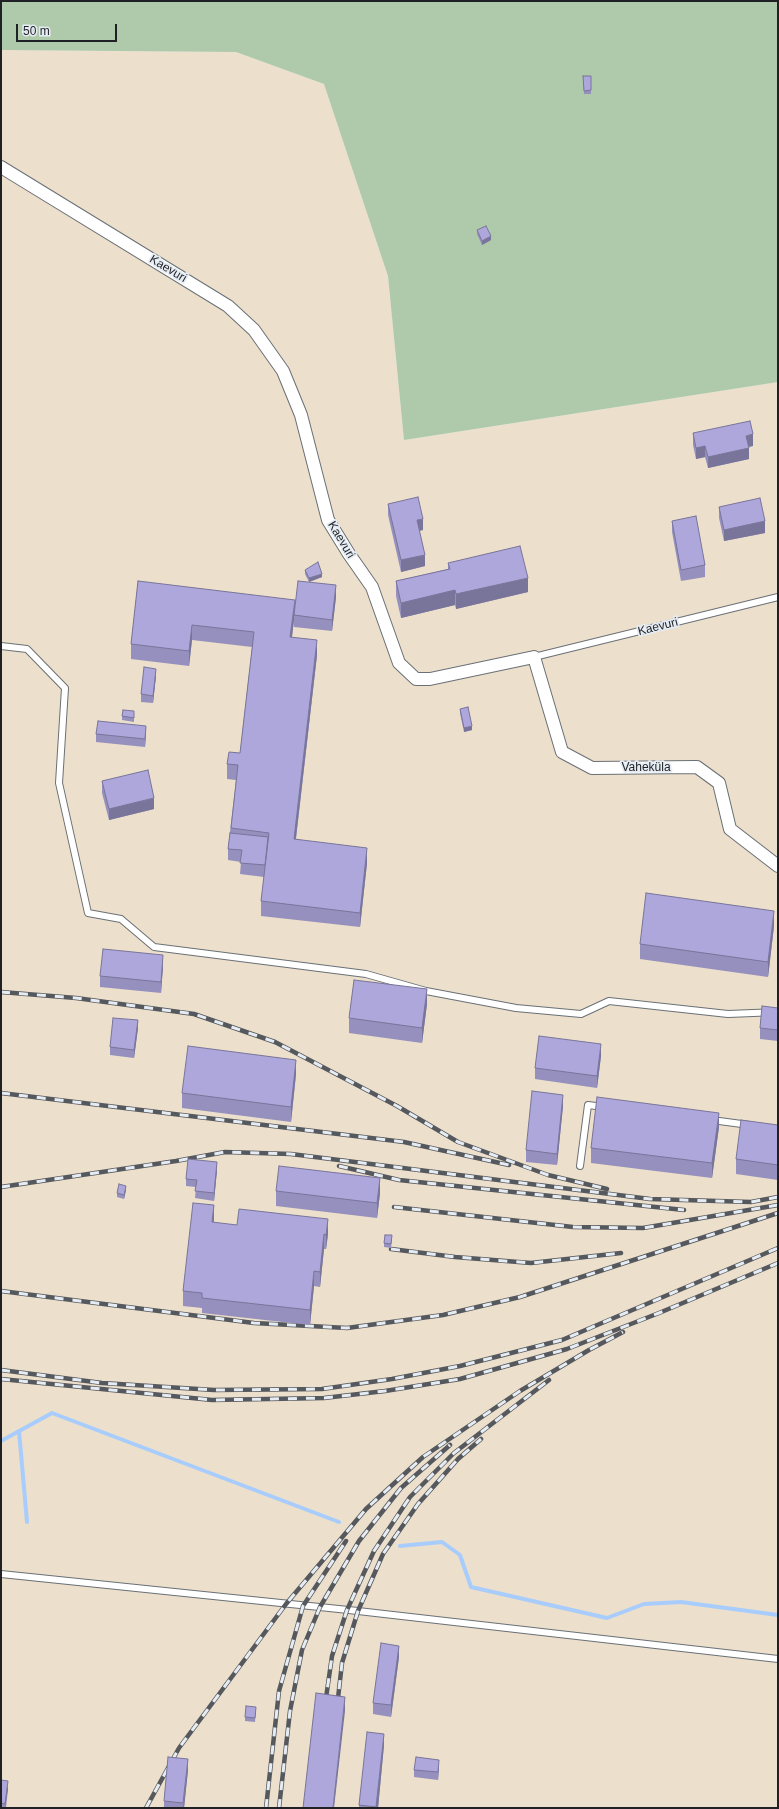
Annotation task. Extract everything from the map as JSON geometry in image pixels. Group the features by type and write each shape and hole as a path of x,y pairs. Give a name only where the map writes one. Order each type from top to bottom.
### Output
{"street":[{"name":"Kaevuri","path":"1,167 228,306 254,330 284,371 301,415 328,520 372,587 399,663 416,679 430,680 534,657"},
{"name":"Vaheküla","path":"534,657 562,752 592,768 698,767 719,783 730,829 778,866"}],"lane":[{"name":"Kaevuri","path":"534,657 778,597"},
{"path":"1,646 27,649 65,688 59,783 88,913 121,919 154,946 366,974 426,991 523,1009 581,1014 609,1001 728,1014 778,1012"},
{"path":"580,1166 588,1105 611,1108"},
{"path":"704,1119 757,1126"},
{"path":"1,1574 358,1611 778,1659"}],"shaded area":[{"path":"1,50 236,52 324,84 388,276 404,440 778,382 778,1808 1,1808"}],"green space":[{"path":"1,1 778,1 778,382 404,440 388,276 324,84 236,52 1,50"}],"building":[{"path":"583,76 591,76 591,90 584,91"},
{"path":"486,226 491,236 482,241 477,230"},
{"path":"750,421 753,434 746,436 749,448 708,457 705,446 696,448 693,433"},
{"path":"418,497 423,519 417,520 425,555 401,560 388,504"},
{"path":"760,498 765,521 724,530 719,507"},
{"path":"696,516 705,565 681,570 672,521"},
{"path":"520,546 528,578 456,594 455,590 401,603 396,581 450,569 448,563"},
{"path":"318,562 322,574 309,578 305,570"},
{"path":"138,581 295,600 290,637 317,640 294,839 367,848 360,913 261,901 269,833 231,828 238,765 227,764 229,752 240,753 254,632 192,625 189,651 131,644"},
{"path":"298,581 336,585 332,620 294,615"},
{"path":"144,667 156,669 153,696 141,694"},
{"path":"468,707 472,726 464,728 460,709"},
{"path":"123,710 134,711 134,718 122,716"},
{"path":"98,721 146,726 145,739 96,734"},
{"path":"148,770 154,798 109,809 102,781"},
{"path":"230,833 268,837 265,865 240,863 242,850 228,849"},
{"path":"646,893 774,911 768,962 640,944"},
{"path":"103,949 163,955 161,982 100,976"},
{"path":"354,980 427,989 422,1028 349,1018"},
{"path":"762,1006 778,1008 778,1030 760,1028"},
{"path":"113,1018 138,1020 134,1050 110,1047"},
{"path":"539,1036 601,1044 597,1076 535,1068"},
{"path":"188,1046 296,1060 291,1107 182,1093"},
{"path":"532,1091 563,1095 557,1154 526,1150"},
{"path":"597,1097 719,1113 712,1163 591,1148"},
{"path":"741,1120 778,1125 778,1165 736,1159"},
{"path":"188,1159 217,1162 214,1193 195,1191 197,1180 186,1179"},
{"path":"279,1166 380,1178 377,1203 276,1191"},
{"path":"119,1184 126,1186 124,1195 117,1193"},
{"path":"193,1203 214,1205 212,1222 237,1225 239,1209 328,1219 326,1235 324,1234 320,1272 314,1271 310,1310 202,1298 202,1293 183,1291"},
{"path":"385,1235 392,1235 391,1244 384,1243"},
{"path":"381,1643 399,1646 391,1705 373,1703"},
{"path":"316,1693 345,1697 333,1808 303,1808"},
{"path":"246,1706 256,1707 255,1718 245,1717"},
{"path":"367,1732 384,1734 376,1807 359,1805"},
{"path":"168,1757 188,1759 183,1803 164,1801"},
{"path":"416,1757 439,1760 438,1772 414,1770"},
{"path":"1,1780 8,1781 5,1804 1,1803"}],"waterway":[{"path":"1,1441 52,1413 339,1522"},
{"path":"19,1431 27,1522"},
{"path":"400,1546 442,1542 460,1555 471,1587 607,1618 644,1604 681,1602 778,1615"}],"railway":[{"path":"1,992 76,998 194,1014 275,1042 397,1106 458,1142 548,1175 607,1189"},
{"path":"1,1093 404,1142 509,1165"},
{"path":"1,1187 176,1161 225,1152 291,1154 650,1199 751,1202 778,1197"},
{"path":"339,1166 399,1180 684,1210"},
{"path":"394,1207 573,1227 643,1228 778,1205"},
{"path":"1,1291 254,1323 347,1328 443,1315 520,1297 778,1213"},
{"path":"1,1370 102,1383 214,1390 322,1389 392,1379 460,1366 562,1340 778,1248"},
{"path":"391,1249 455,1257 531,1263 621,1253"},
{"path":"1,1379 212,1400 324,1398 385,1391 460,1379 567,1349 659,1313 778,1263"},
{"path":"146,1808 179,1748 286,1604 366,1509 423,1457 520,1391 589,1350 623,1332"},
{"path":"325,1705 332,1656 347,1610 374,1551 410,1497 454,1453 549,1380"},
{"path":"337,1707 342,1663 358,1611 383,1554 418,1504 458,1459 481,1439"},
{"path":"279,1808 290,1711 302,1650 320,1607 359,1541 401,1488 450,1445"},
{"path":"266,1808 279,1691 303,1606 346,1541"}]}
